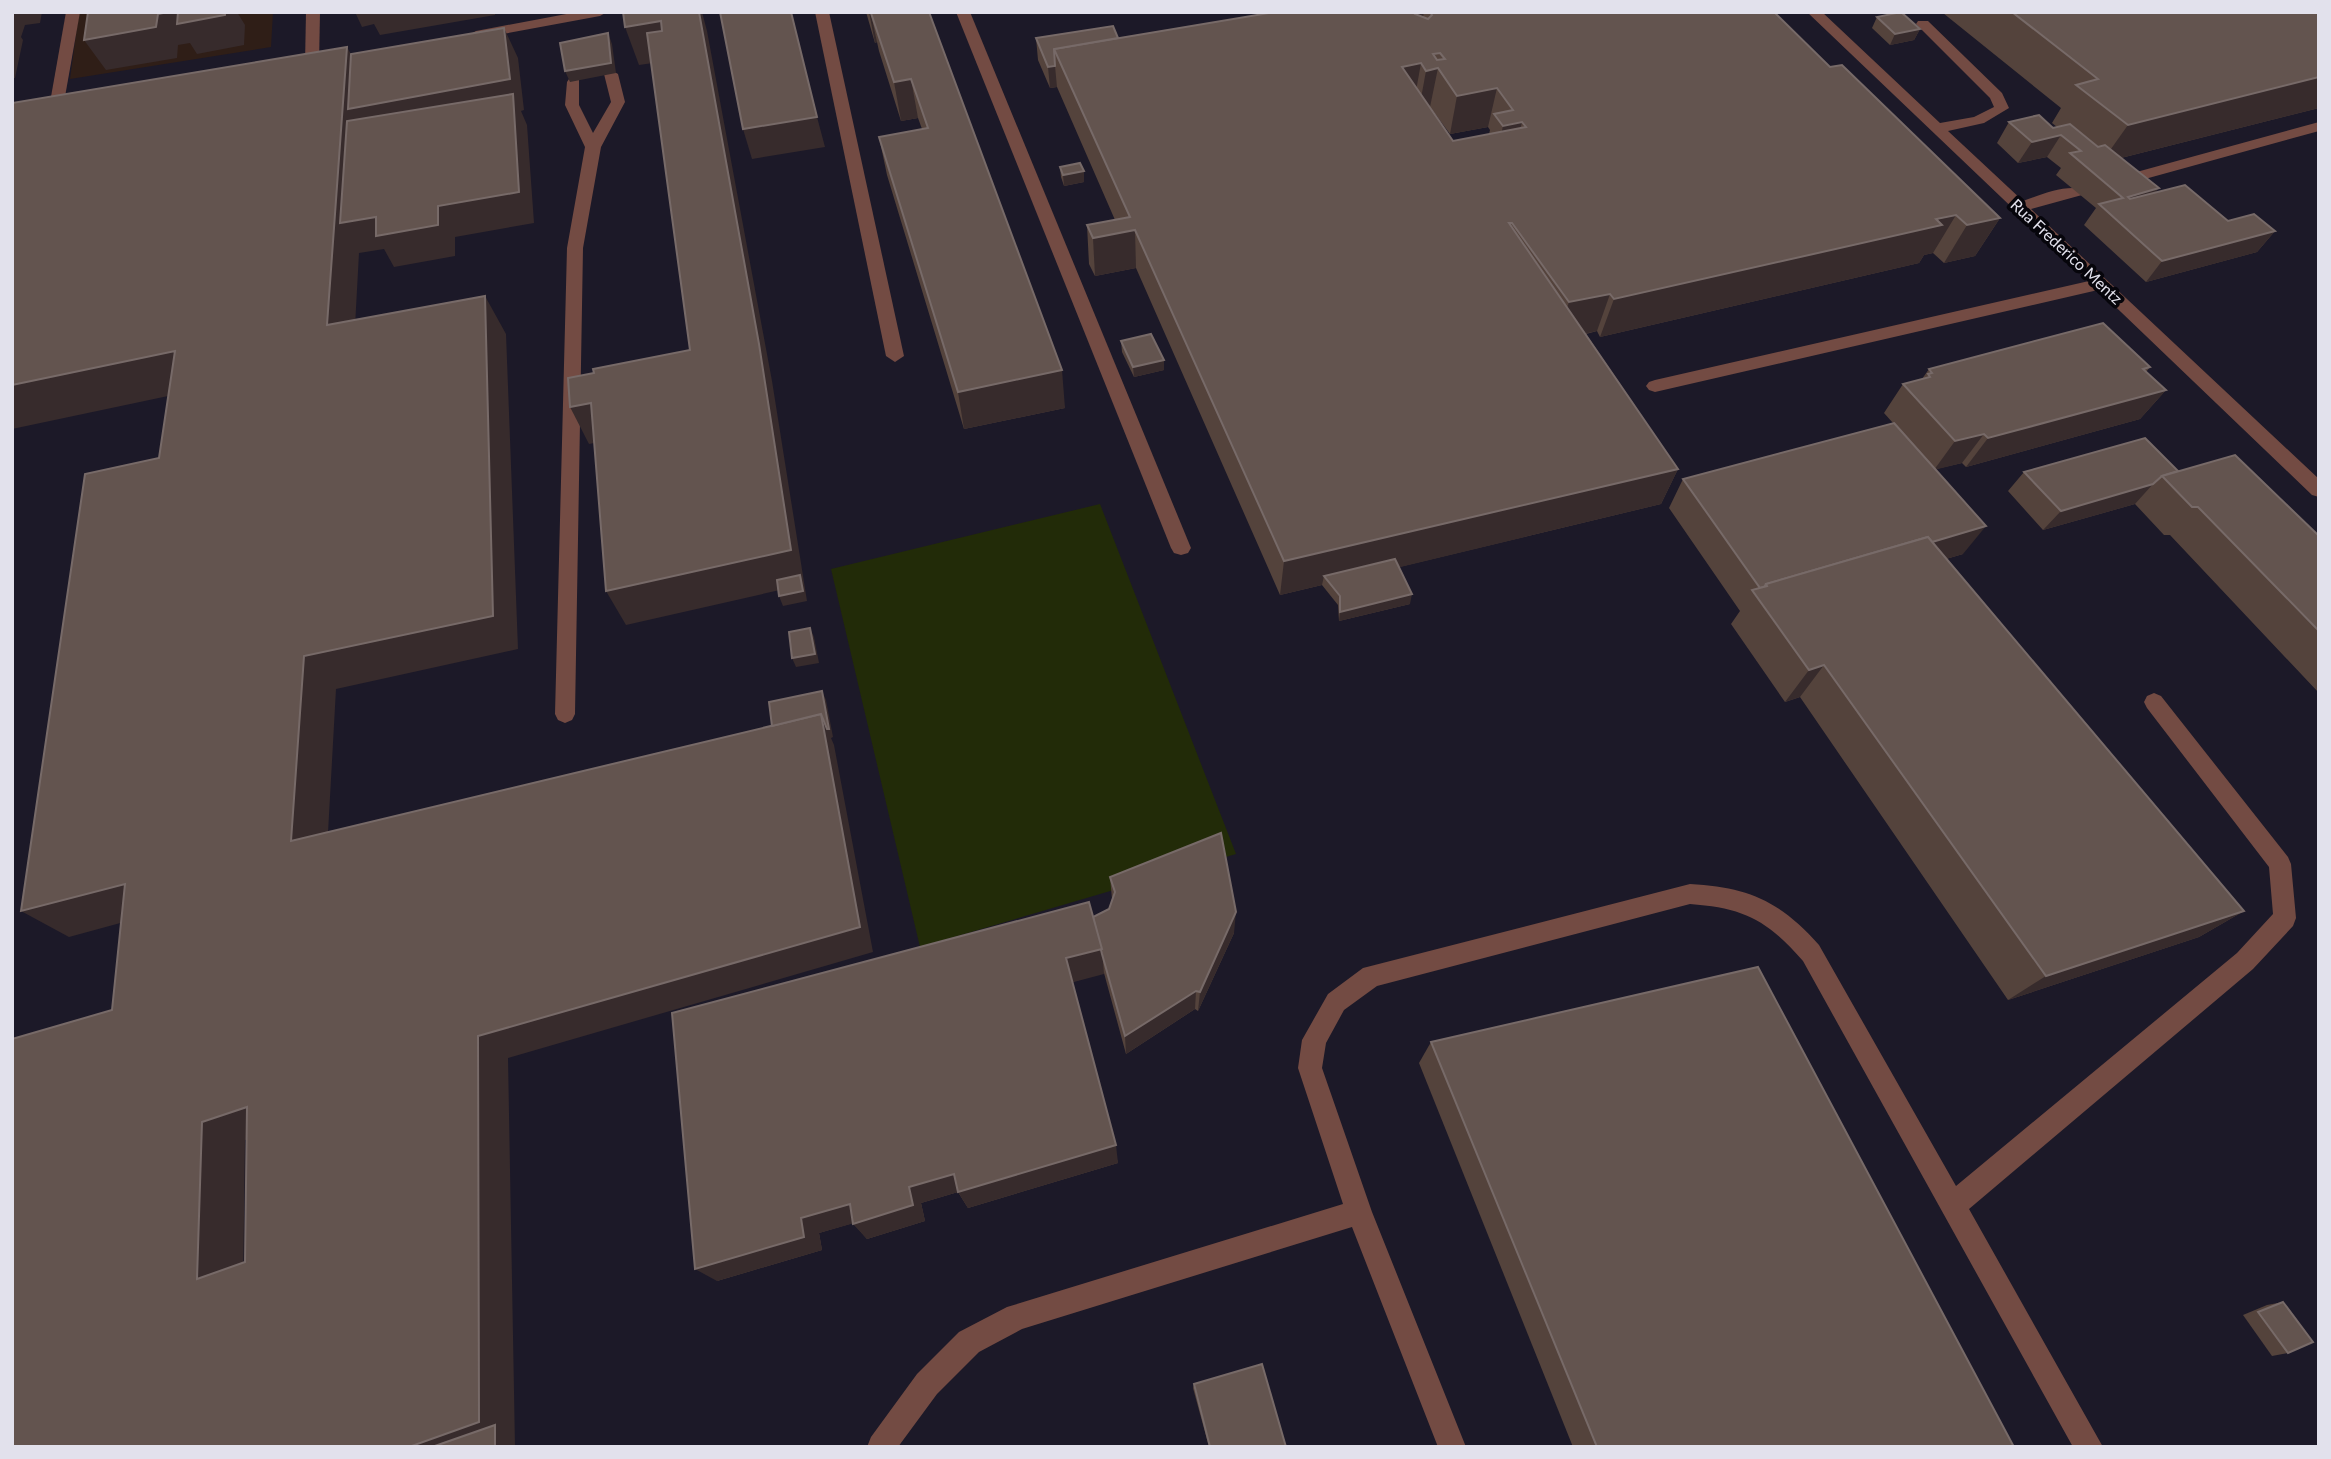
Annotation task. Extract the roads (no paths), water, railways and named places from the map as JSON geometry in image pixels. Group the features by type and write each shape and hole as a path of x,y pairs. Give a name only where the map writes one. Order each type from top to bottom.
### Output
{"street":[{"path":"57,108 73,12"},
{"path":"312,64 313,12"},
{"path":"822,12 895,356"},
{"path":"963,12 1181,548"},
{"name":"Rua Frederico Mentz","path":"1814,12 2319,490"},
{"path":"458,38 604,16"},
{"path":"1923,24 1997,96 2002,108 1994,114 1962,124 1937,128"},
{"path":"565,714 575,248 593,147 618,102 611,74"},
{"path":"574,82 572,106 593,147"},
{"path":"2111,183 2319,126"},
{"path":"2020,207 2077,192"},
{"path":"1655,386 2101,284"},
{"path":"1955,1204 2245,961 2285,918 2280,864 2154,702"},
{"path":"1452,1447 1359,1212 1310,1068 1314,1040 1336,1002 1371,976 1690,894 1725,895 1760,907 1788,925 1811,953 1955,1204 2089,1447"},
{"path":"881,1447 927,1384 969,1342 1017,1317 1359,1212"}]}
